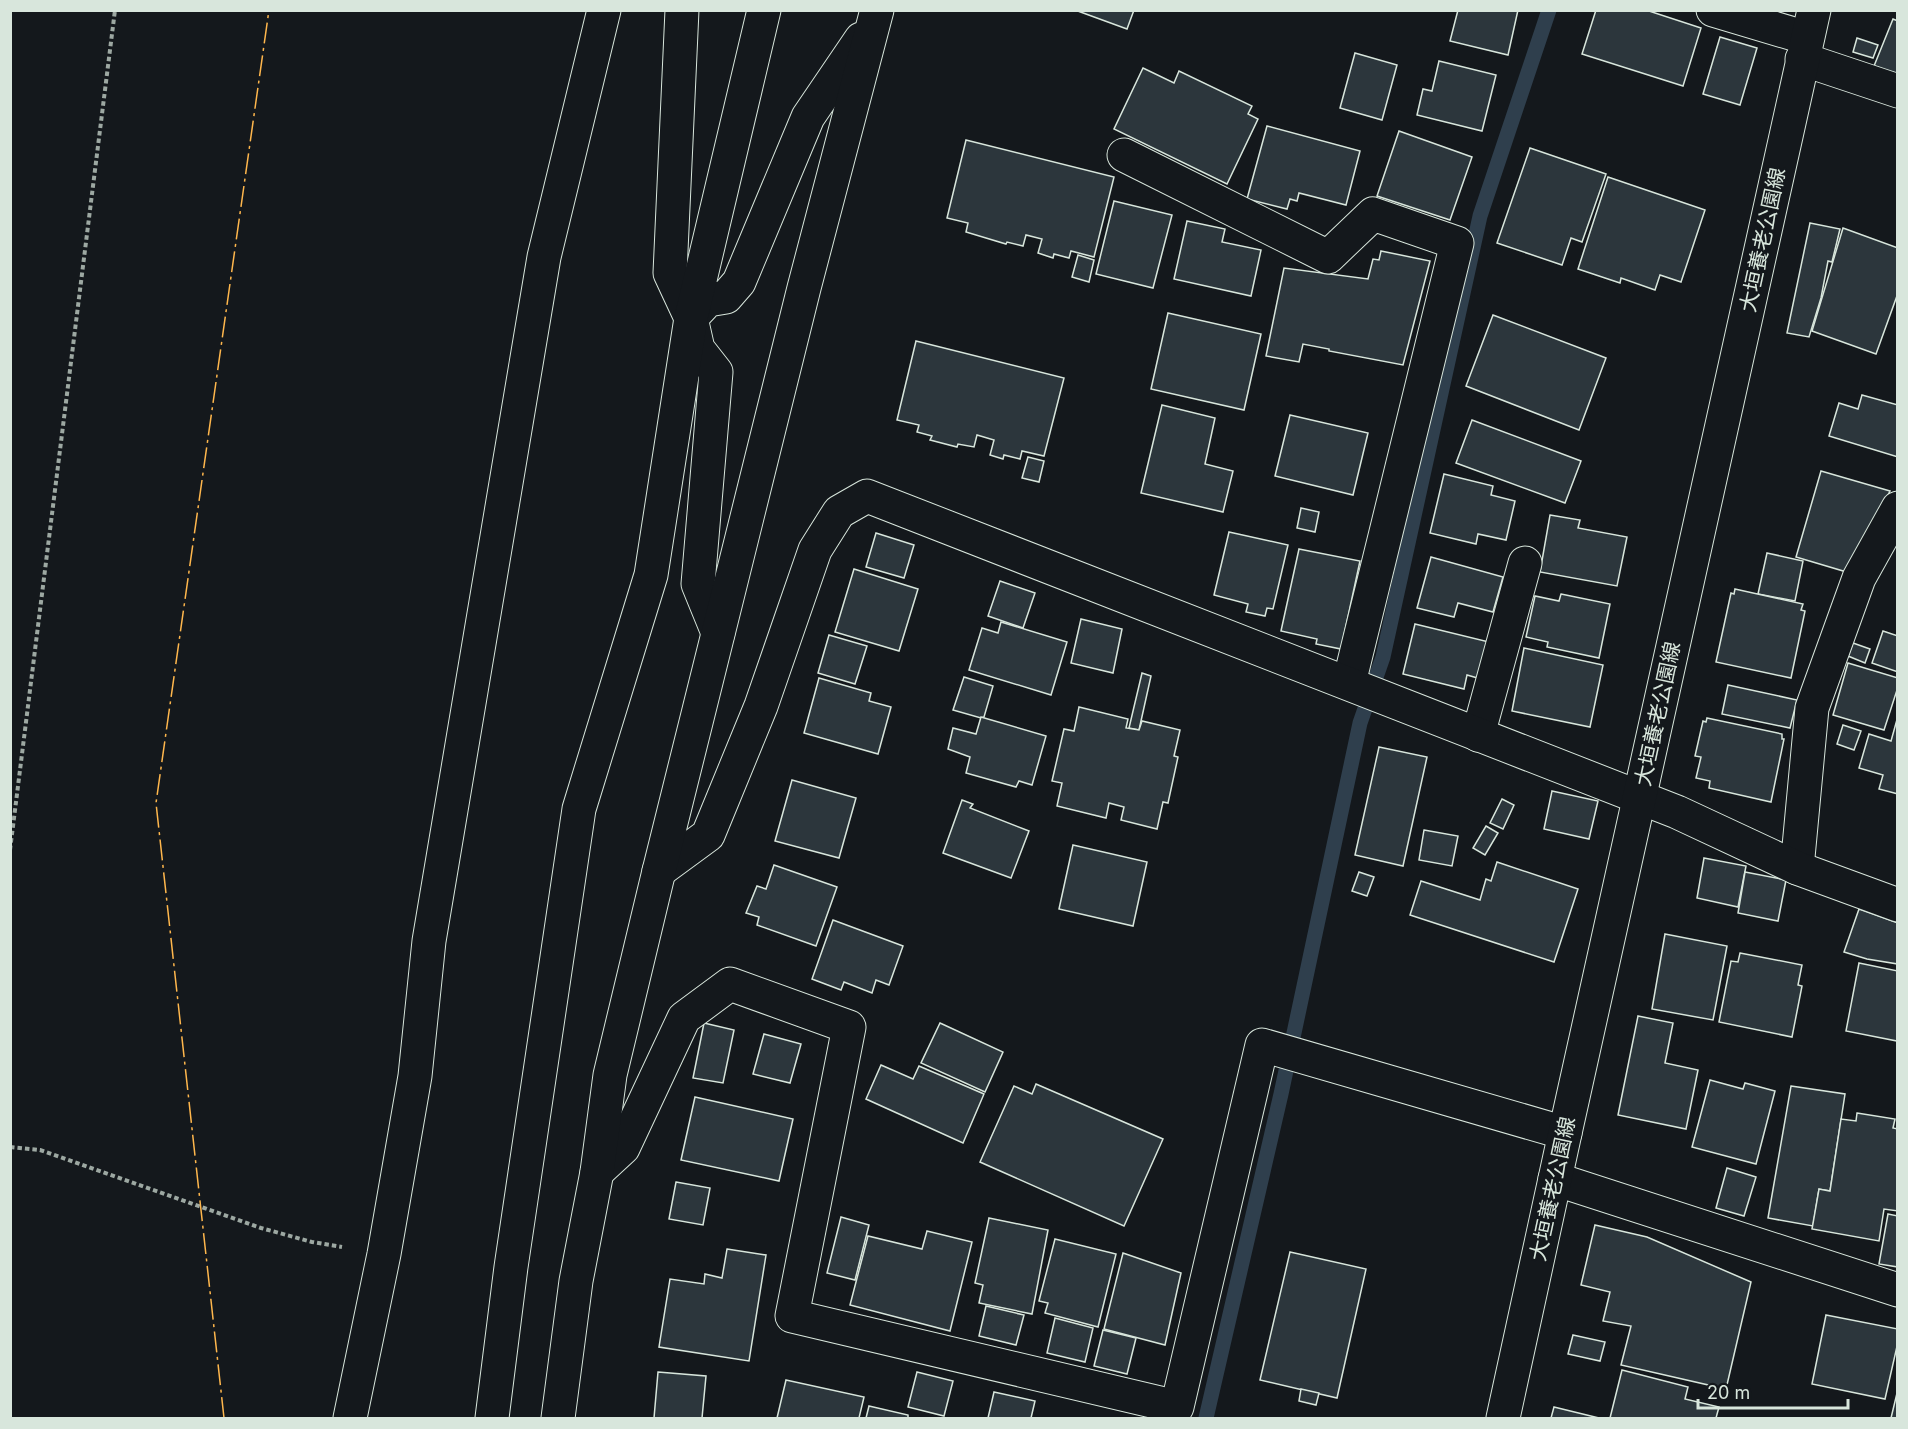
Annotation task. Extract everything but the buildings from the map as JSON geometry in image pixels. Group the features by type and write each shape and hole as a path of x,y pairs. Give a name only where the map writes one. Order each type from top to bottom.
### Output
{"street":[{"path":"350,1419 384,1254 415,1076 429,941 544,257 604,10"},
{"path":"681,10 670,273 691,318 698,349 716,372 698,584 718,633"},
{"path":"492,1419 513,1256 579,809 651,576 691,318 764,10"},
{"path":"1713,10 1808,36 1898,91"},
{"path":"691,318 708,300 726,297 739,282 808,117 879,19"},
{"path":"558,1419 576,1281 597,1172 610,1075 804,288 879,19"},
{"name":"大垣養老公園線","path":"1503,1419 1564,1133 1808,36"},
{"path":"1124,155 1328,257 1373,214 1457,243 1349,683"},
{"path":"659,871 708,835 761,706 815,550 839,512 867,496 1677,812 1797,868 1898,905"},
{"path":"1797,868 1812,708 1859,578 1898,508"},
{"path":"1478,735 1525,563"},
{"path":"597,1172 623,1148 684,1018 730,984 849,1027 792,1316 1177,1407 1262,1045 1564,1133"},
{"path":"1555,1179 1898,1290"}],"path":[{"path":"10,850 115,10"},
{"path":"10,1147 40,1150 261,1227 302,1239 384,1254"}],"waterway":[{"path":"1206,1418 1281,1094 1360,723 1383,657 1480,216 1549,10"}],"power":[{"path":"224,1418 156,803 269,10"}]}
